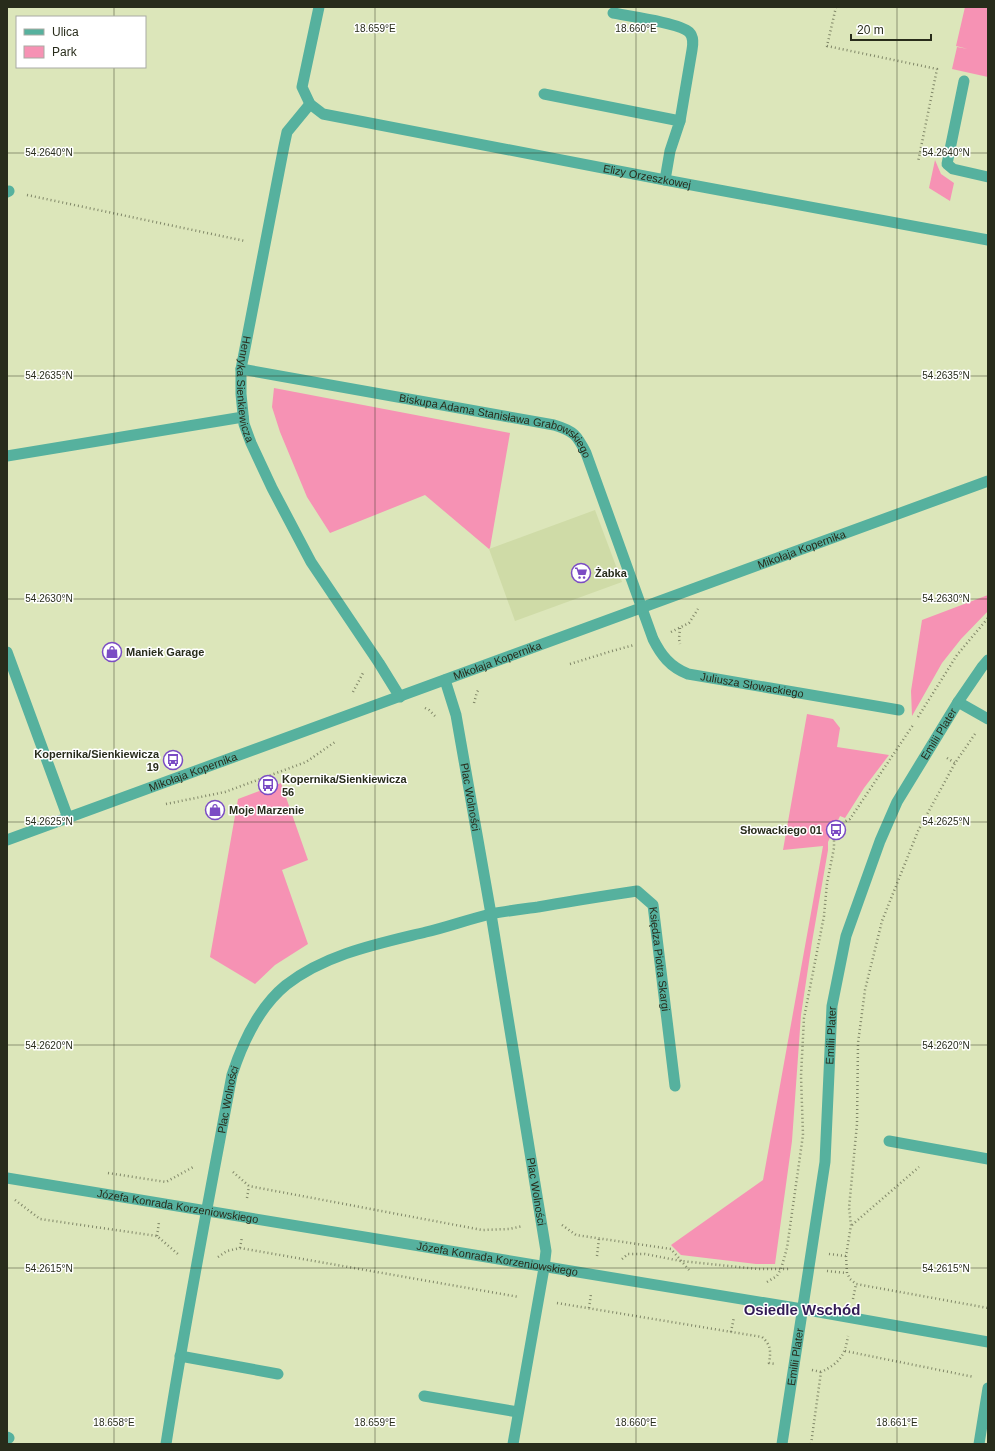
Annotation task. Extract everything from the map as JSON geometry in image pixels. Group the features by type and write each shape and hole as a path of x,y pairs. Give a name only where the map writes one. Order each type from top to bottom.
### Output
{"street":[{"path":"310,104 302,87 319,7"},
{"path":"613,13 666,24 685,30 689,32 693,42 680,120 670,151 665,180"},
{"path":"964,81 946,162 950,168 988,177"},
{"path":"544,94 680,120"},
{"name":"Elizy Orzeszkowej","path":"310,104 323,114 331,116 988,240"},
{"name":"Henryka Sienkiewicza","path":"310,104 288,132 284,146 241,369 243,417 251,443 311,562 400,697"},
{"name":"Biskupa Adama Stanisława Grabowskiego","path":"241,369 554,425 568,429 579,438 586,452 641,608"},
{"path":"7,456 243,417"},
{"name":"Mikołaja Kopernika","path":"7,840 988,481"},
{"name":"Juliusza Słowackiego","path":"641,608 660,653 679,671 899,710"},
{"path":"7,652 68,818"},
{"name":"Emilii Plater","path":"782,1444 825,1162 832,1006 846,936 880,841 898,802 958,702 988,660"},
{"name":"Plac Wolności","path":"445,680 456,715 491,914 546,1251 512,1444"},
{"path":"958,702 988,719"},
{"name":"Księdza Piotra Skargi","path":"491,914 637,891 653,905 675,1086"},
{"name":"Plac Wolności","path":"166,1444 206,1211 232,1076 247,1036 270,1002 285,986 308,970 331,958 375,944 491,914"},
{"path":"889,1141 988,1159"},
{"name":"Józefa Konrada Korzeniowskiego","path":"7,1178 544,1268 802,1309 988,1342"},
{"path":"180,1356 278,1374"},
{"path":"979,1444 988,1388"},
{"path":"424,1396 518,1412"}],"path":[{"path":"836,7 827,46 937,69 918,162"},
{"path":"8,192 252,242"},
{"path":"570,664 626,648"},
{"path":"972,738 955,763 918,831 882,921 871,961 864,990 858,1043 857,1124 849,1208 852,1225 846,1256 847,1273 850,1279 856,1284 988,1308"},
{"path":"164,805 225,792 306,762 336,742"},
{"path":"852,1225 938,1150"},
{"path":"105,1172 166,1182 199,1163"},
{"path":"230,1170 249,1186 482,1230 509,1229 556,1221 576,1235 672,1249 689,1270 696,1272"},
{"path":"12,1200 16,1200 40,1219 157,1236 180,1256"},
{"path":"217,1258 227,1251 240,1248 762,1337 769,1343 771,1349 770,1363"},
{"path":"610,1278 618,1262 628,1254 645,1254 681,1261 758,1269 808,1270 847,1273"},
{"path":"810,1444 821,1372 834,1366 845,1351 856,1284"},
{"path":"845,1351 980,1378"}],"shaded area":[{"path":"595,510 622,582 515,621 489,549"}],"green space":[{"path":"965,7 988,7 988,77 952,69 957,47 968,49 956,46"},
{"path":"935,160 941,174 954,183 950,201 929,188"},
{"path":"274,388 510,433 490,548 489,549 425,495 330,533 307,497 280,432 272,407"},
{"path":"988,595 988,611 961,639 942,663 912,716 911,691 922,620"},
{"path":"807,714 833,719 840,728 837,747 889,755 864,788 845,818 840,816 828,842 828,850 801,1015 792,1141 775,1264 756,1264 681,1255 671,1245 763,1180 823,846 783,850"},
{"path":"281,783 308,860 282,870 308,944 275,965 255,984 210,957 238,799"}],"place":[{"name":"Żabka","path":"581,573"},
{"name":"Maniek Garage","path":"112,652"},
{"name":"Kopernika/Sienkiewicza 19","path":"173,760"},
{"name":"Kopernika/Sienkiewicza 56","path":"268,785"},
{"name":"Moje Marzenie","path":"215,810"},
{"name":"Słowackiego 01","path":"836,830"}],"district":[{"name":"Osiedle Wschód","path":"802,1309"}]}
